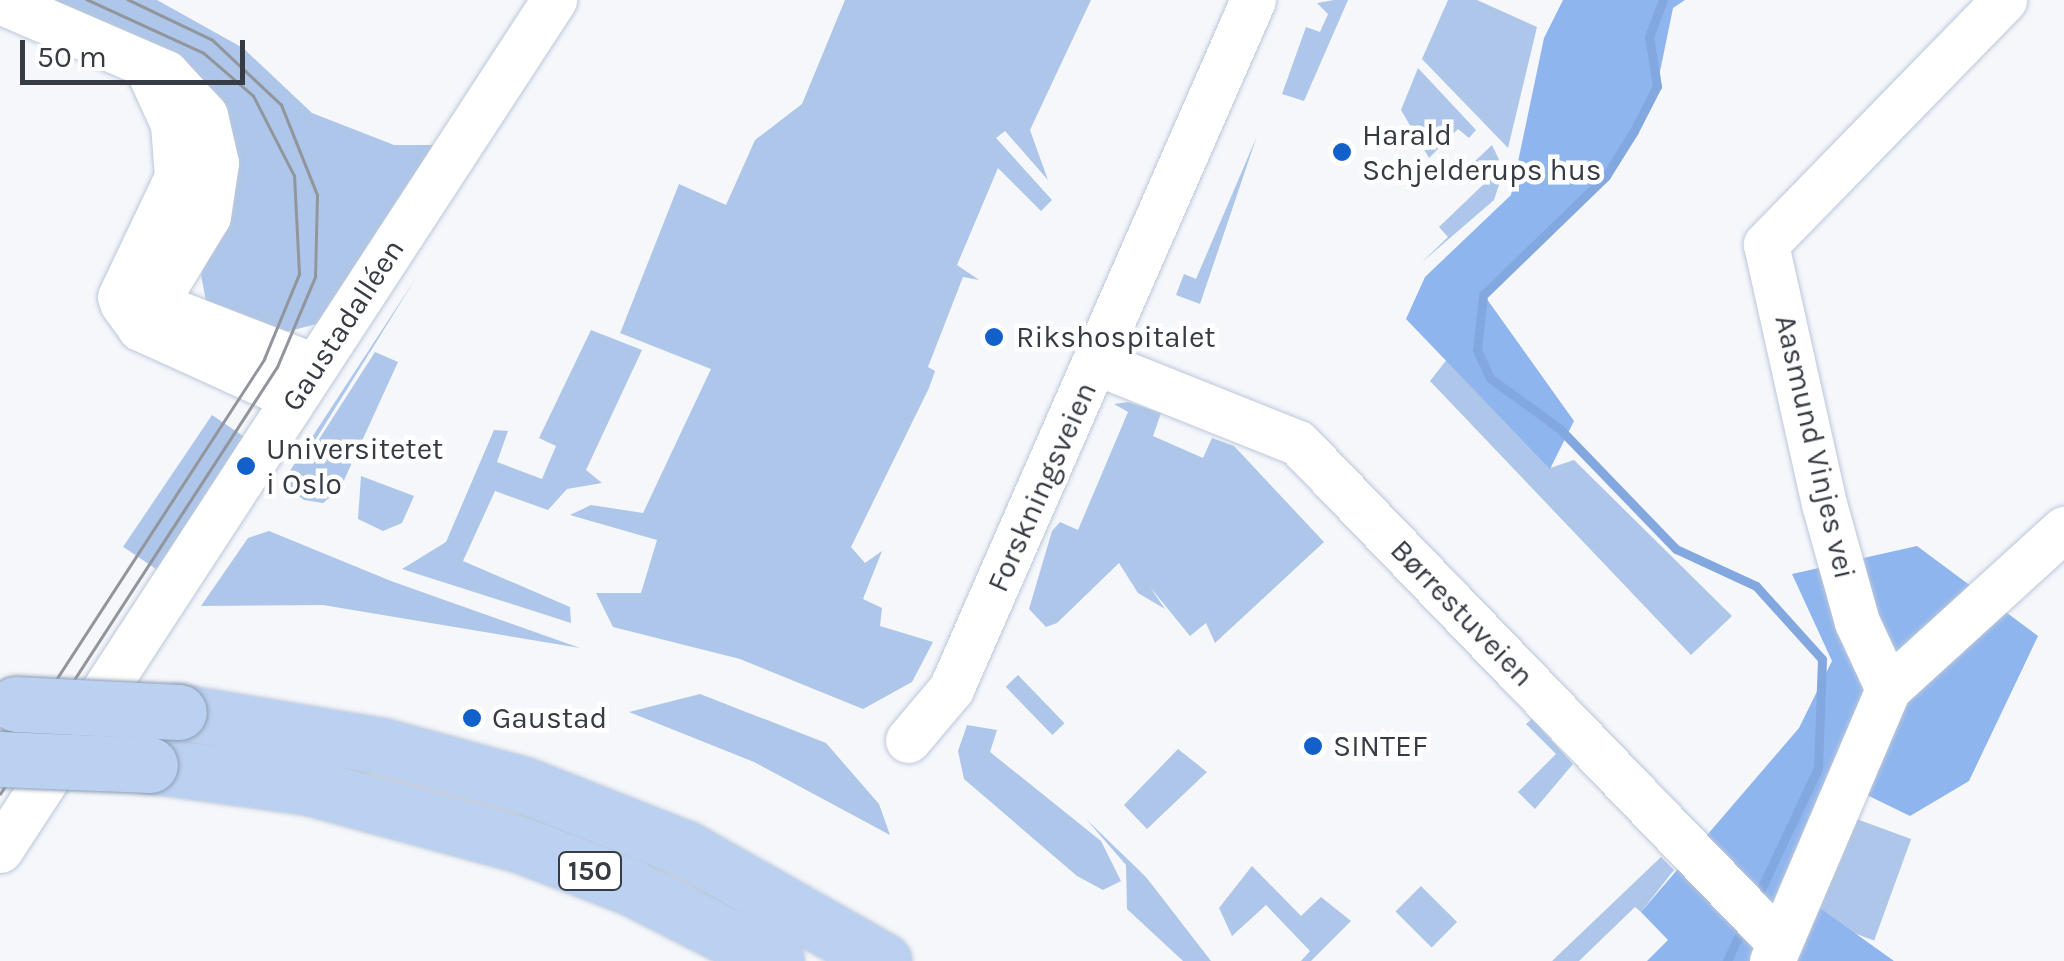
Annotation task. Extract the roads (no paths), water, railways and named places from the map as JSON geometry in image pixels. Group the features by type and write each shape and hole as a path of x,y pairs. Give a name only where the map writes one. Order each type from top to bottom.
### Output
{"highway":[{"name":"150","path":"8,705 180,712 382,746 540,791 686,849 883,961"},
{"name":"150","path":"0,759 150,765 394,806 628,886 776,961"},
{"path":"394,806 727,961"}],"street":[{"name":"Gaustadalléen","path":"0,850 554,0"},
{"name":"Forskningsveien","path":"908,740 925,730 952,689 1098,363 1253,0"},
{"name":"Aasmund Vinjes vei","path":"1888,689 1829,521 1766,244 2004,0"},
{"path":"0,1 144,61 196,100 216,163 208,216 139,308 304,382"},
{"name":"Børrestuveien","path":"1098,363 1298,443 1708,870 1771,942"},
{"path":"1771,942 1888,689 2064,529"}],"waterway":[{"path":"1663,0 1649,36 1657,86 1634,131 1606,176 1483,295 1477,350 1490,378 1560,429 1676,549 1756,586 1822,659 1818,768 1756,900"},
{"path":"1727,961 1743,927"}],"tram line":[{"path":"0,766 264,359 299,274 294,176 253,96 203,53 87,0"},
{"path":"0,794 277,367 315,277 317,195 281,105 212,40 128,0"}],"place":[{"name":"Harald Schjelderups hus","path":"1342,152"},
{"name":"Rikshospitalet","path":"994,337"},
{"name":"Universitetet i Oslo","path":"246,466"},
{"name":"Gaustad","path":"472,718"},
{"name":"SINTEF","path":"1313,746"}]}
